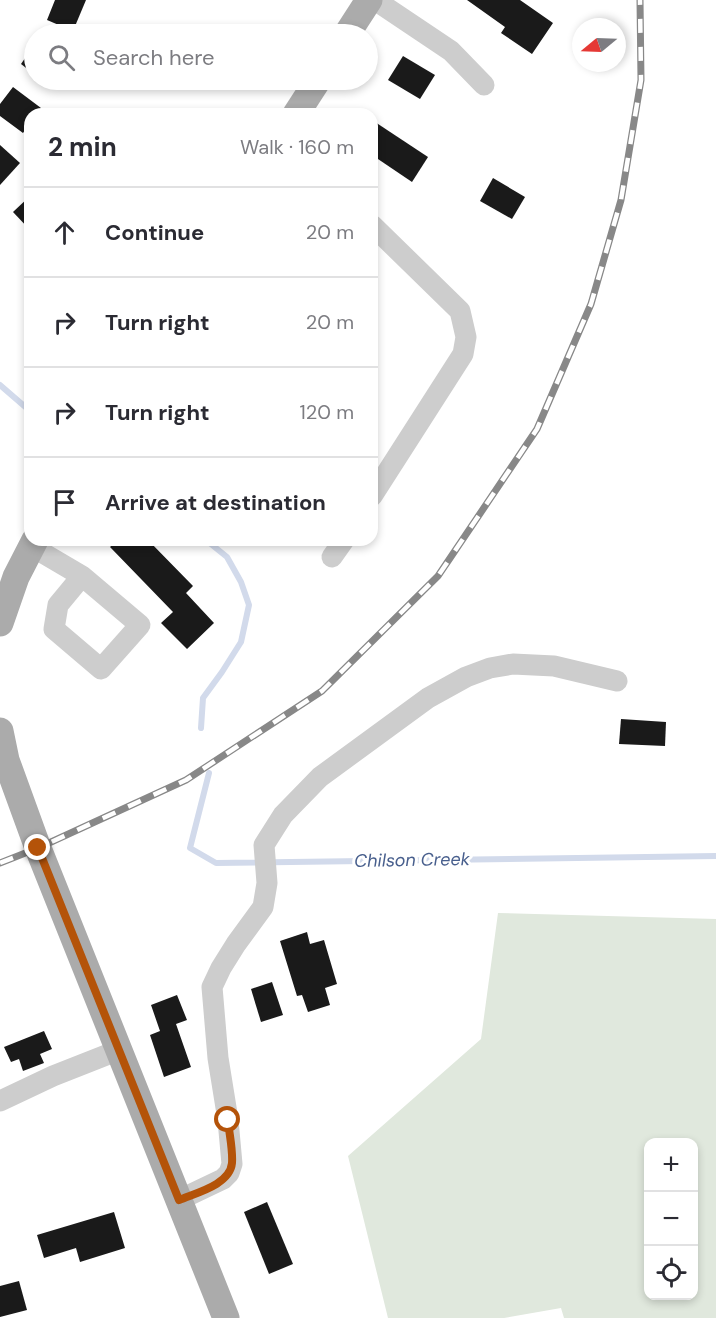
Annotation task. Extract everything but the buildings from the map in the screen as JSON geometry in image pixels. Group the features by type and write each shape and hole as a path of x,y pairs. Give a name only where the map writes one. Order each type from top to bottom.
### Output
{"main road":[{"path":"353,24 369,0"},
{"path":"300,108 312,90"},
{"path":"0,623 16,577 32,546"},
{"path":"0,731 6,760 226,1318"}],"lane":[{"path":"375,0 451,51 484,85"},
{"path":"378,231 460,311 466,337 463,354 378,487"},
{"path":"37,546 82,576"},
{"path":"179,1200 223,1179 229,1173 232,1164 218,1058 212,987 236,944 263,907 267,883 264,846 283,815 320,777 428,698 466,677 490,668 513,664 554,666 616,681"},
{"path":"0,1101 52,1076 119,1050"}],"shaded area":[{"path":"498,913 716,919 716,1318 564,1318 561,1308 504,1318 388,1318 348,1156 481,1039"}],"waterway":[{"name":"Chilson Creek","path":"0,385 24,406"},
{"name":"Chilson Creek","path":"201,728 203,698 241,642 249,605 241,582 227,557 213,546"},
{"name":"Chilson Creek","path":"209,773 190,848 216,863 716,856"}],"railway":[{"path":"0,863 186,780 322,691 438,576 537,429 591,304 621,200 641,80 640,0"}],"route":[{"path":"38,848 179,1200 212,1186 229,1173 232,1164 228,1120"}]}
